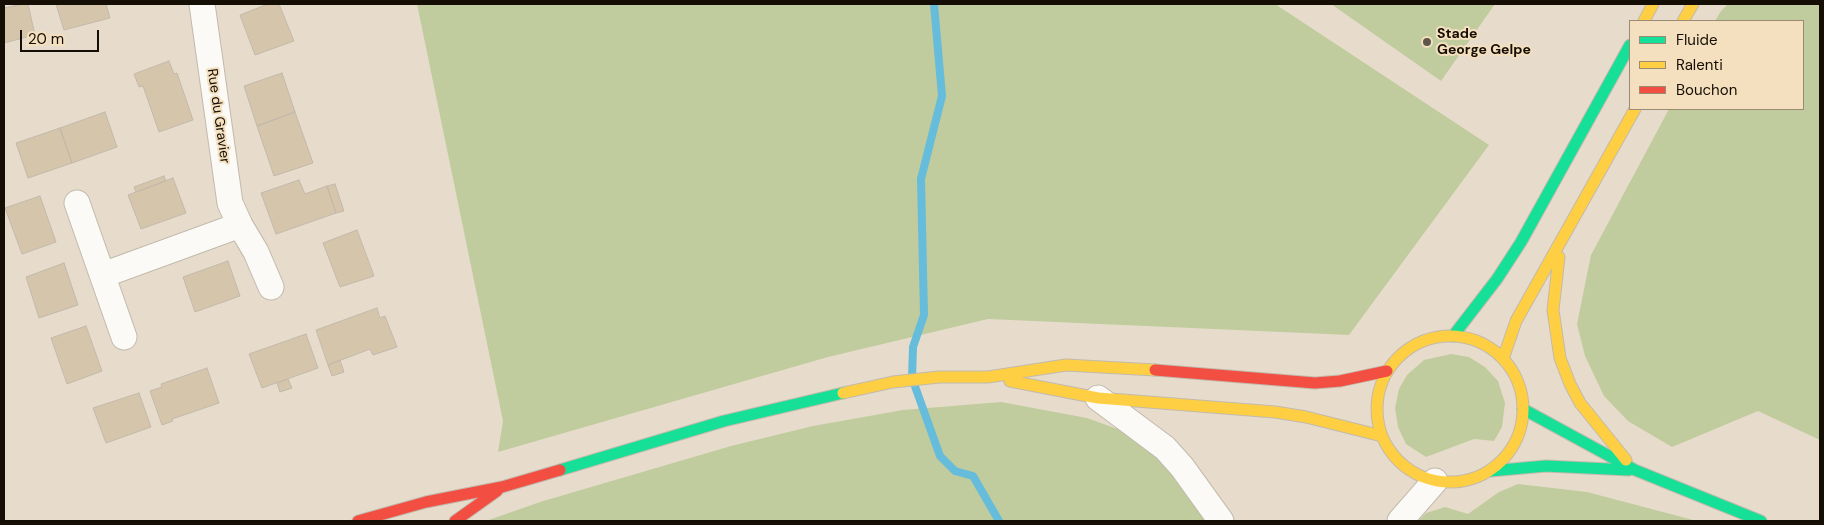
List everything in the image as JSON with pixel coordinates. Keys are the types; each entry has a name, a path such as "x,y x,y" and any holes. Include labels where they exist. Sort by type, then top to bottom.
{"main road":[{"path":"1645,20 1653,4"},
{"path":"1684,20 1693,4"},
{"path":"1453,336 1497,279 1521,242 1629,47"},
{"path":"1503,359 1516,320 1634,110"},
{"path":"1561,242 1554,289 1555,332 1560,358 1580,403 1635,470"},
{"path":"1453,336 1472,339 1489,347 1503,359 1514,373 1521,389 1523,409 1522,426 1515,444 1504,459 1490,471 1472,479 1454,483 1435,481 1418,475 1402,466 1390,452 1382,436 1377,407 1378,392 1387,371 1404,352 1427,339 1453,336"},
{"path":"358,521 426,502 502,487 724,421 808,400 893,382 939,377 988,377 1066,365 1316,383 1340,381 1387,371"},
{"path":"988,377 1098,398 1276,412 1306,417 1382,436"},
{"path":"1523,409 1635,470 1761,521"},
{"path":"1490,471 1546,466 1635,470"},
{"path":"456,521 502,487"}],"street":[{"name":"Rue du Gravier","path":"202,4 230,203 240,226 256,252 271,287"},
{"path":"77,203 124,337"},
{"path":"103,275 240,226"},
{"path":"1098,398 1165,448 1182,467 1221,521"},
{"path":"1400,521 1435,481"}],"green space":[{"path":"417,4 1275,4 1489,145 1349,335 988,319 828,357 498,452 503,421"},
{"name":"Stade George Gelpe","path":"1331,4 1495,4 1441,81"},
{"path":"1728,4 1820,4 1820,440 1758,411 1672,447 1628,421 1604,396 1585,356 1577,324 1591,255 1668,110 1804,110 1804,20 1716,20"},
{"path":"1451,354 1469,357 1485,367 1498,381 1505,403 1502,427 1494,441 1474,439 1426,457 1406,444 1398,427 1395,408 1399,389 1407,375 1424,360"},
{"path":"1001,402 1087,418 1131,434 1163,463 1207,521 486,521 540,502 731,446 813,426 903,410"},
{"path":"1518,484 1587,492 1697,521 1418,521 1426,513 1445,507 1468,514 1499,492"}],"building":[{"path":"28,4 35,35 4,43 4,8"},
{"path":"56,4 106,4 110,18 64,30"},
{"path":"268,4 279,4 294,41 255,55 240,15"},
{"path":"169,61 174,74 177,73 193,120 159,132 143,86 139,87 134,74"},
{"path":"282,73 295,112 257,126 244,86"},
{"path":"105,112 117,147 72,163 60,128"},
{"path":"295,112 313,163 274,176 257,126"},
{"path":"60,128 72,163 28,178 16,143"},
{"path":"164,176 166,181 136,192 134,187"},
{"path":"173,178 186,213 141,229 128,195"},
{"path":"299,180 305,194 327,186 336,213 276,234 261,193"},
{"path":"335,184 344,211 336,213 327,186"},
{"path":"40,196 56,242 22,254 5,208"},
{"path":"357,230 374,276 340,287 323,243"},
{"path":"228,261 240,296 195,312 183,277"},
{"path":"64,263 78,305 39,318 26,277"},
{"path":"377,308 380,318 385,316 397,347 373,355 370,349 328,365 316,330"},
{"path":"86,326 102,371 67,384 51,338"},
{"path":"306,334 318,368 262,388 249,354"},
{"path":"340,360 344,372 332,376 328,365"},
{"path":"207,368 219,403 172,419 173,421 162,425 150,391 162,387 161,384"},
{"path":"288,379 292,388 280,392 277,383"},
{"path":"139,393 151,427 106,443 93,408"}],"waterway":[{"path":"934,4 942,96 921,179 924,315 913,347 912,378 940,456 955,471 973,476 999,521"}],"traffic: fast":[{"path":"1453,336 1497,279 1521,242 1629,47"},
{"path":"560,470 724,421 843,393"},
{"path":"1523,409 1635,470 1761,521"},
{"path":"1490,471 1546,466 1629,470"}],"traffic: slow":[{"path":"1645,20 1653,4"},
{"path":"1684,20 1693,4"},
{"path":"1503,359 1516,321 1634,110"},
{"path":"1559,257 1553,310 1560,358 1580,403 1626,460"},
{"path":"1450,336 1464,337 1478,342 1491,348 1502,357 1511,368 1517,381 1522,395 1523,409 1522,423 1517,437 1511,450 1502,461 1491,470 1478,476 1464,481 1450,482 1436,481 1422,476 1409,470 1398,461 1389,450 1383,437 1378,423 1377,409 1378,395 1383,381 1389,368 1398,357 1409,348 1422,342 1436,337 1450,336"},
{"path":"843,393 893,382 939,377 988,377 1066,365 1155,370"},
{"path":"1010,381 1098,398 1275,412 1306,417 1382,436"}],"traffic: jam":[{"path":"1155,370 1315,383 1340,381 1387,371"},
{"path":"358,521 426,502 502,487 560,470"},
{"path":"455,521 497,491"}],"place":[{"name":"Stade George Gelpe","path":"1427,42"}]}
